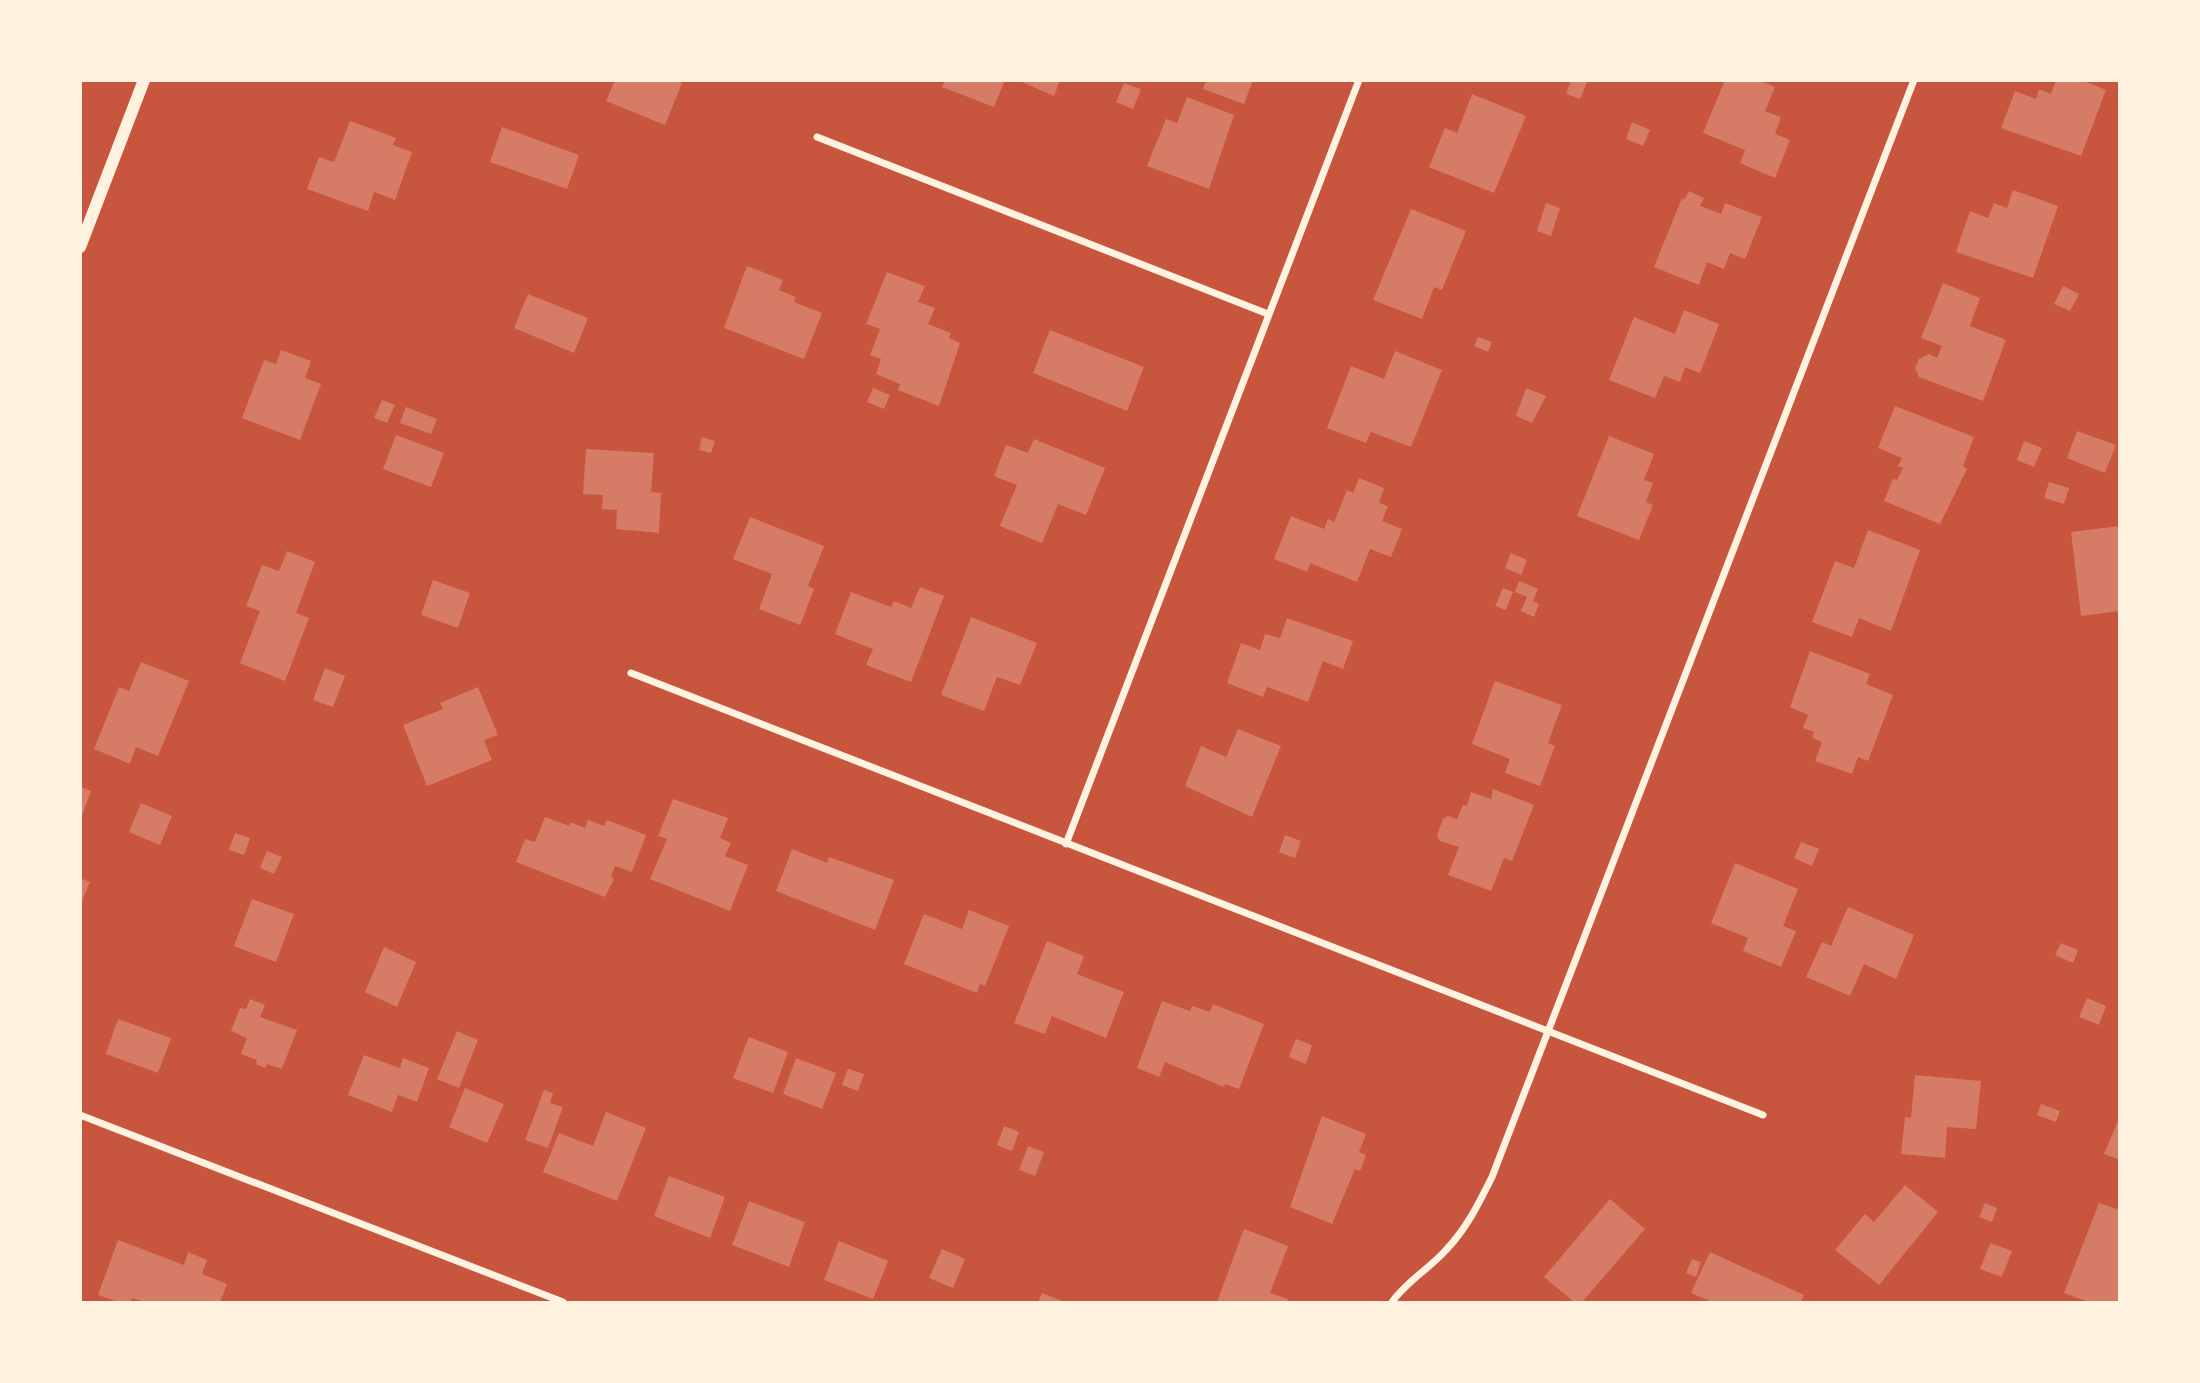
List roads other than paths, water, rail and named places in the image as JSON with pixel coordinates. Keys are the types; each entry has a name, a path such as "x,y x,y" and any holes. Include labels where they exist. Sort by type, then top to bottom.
{"street":[{"path":"80,247 145,80"},
{"path":"1066,844 1359,80"},
{"path":"1392,1303 1413,1277 1445,1251 1471,1219 1492,1177 1914,80"},
{"path":"817,137 1269,314"},
{"path":"631,673 1763,1115"},
{"path":"80,1115 564,1303"}]}
